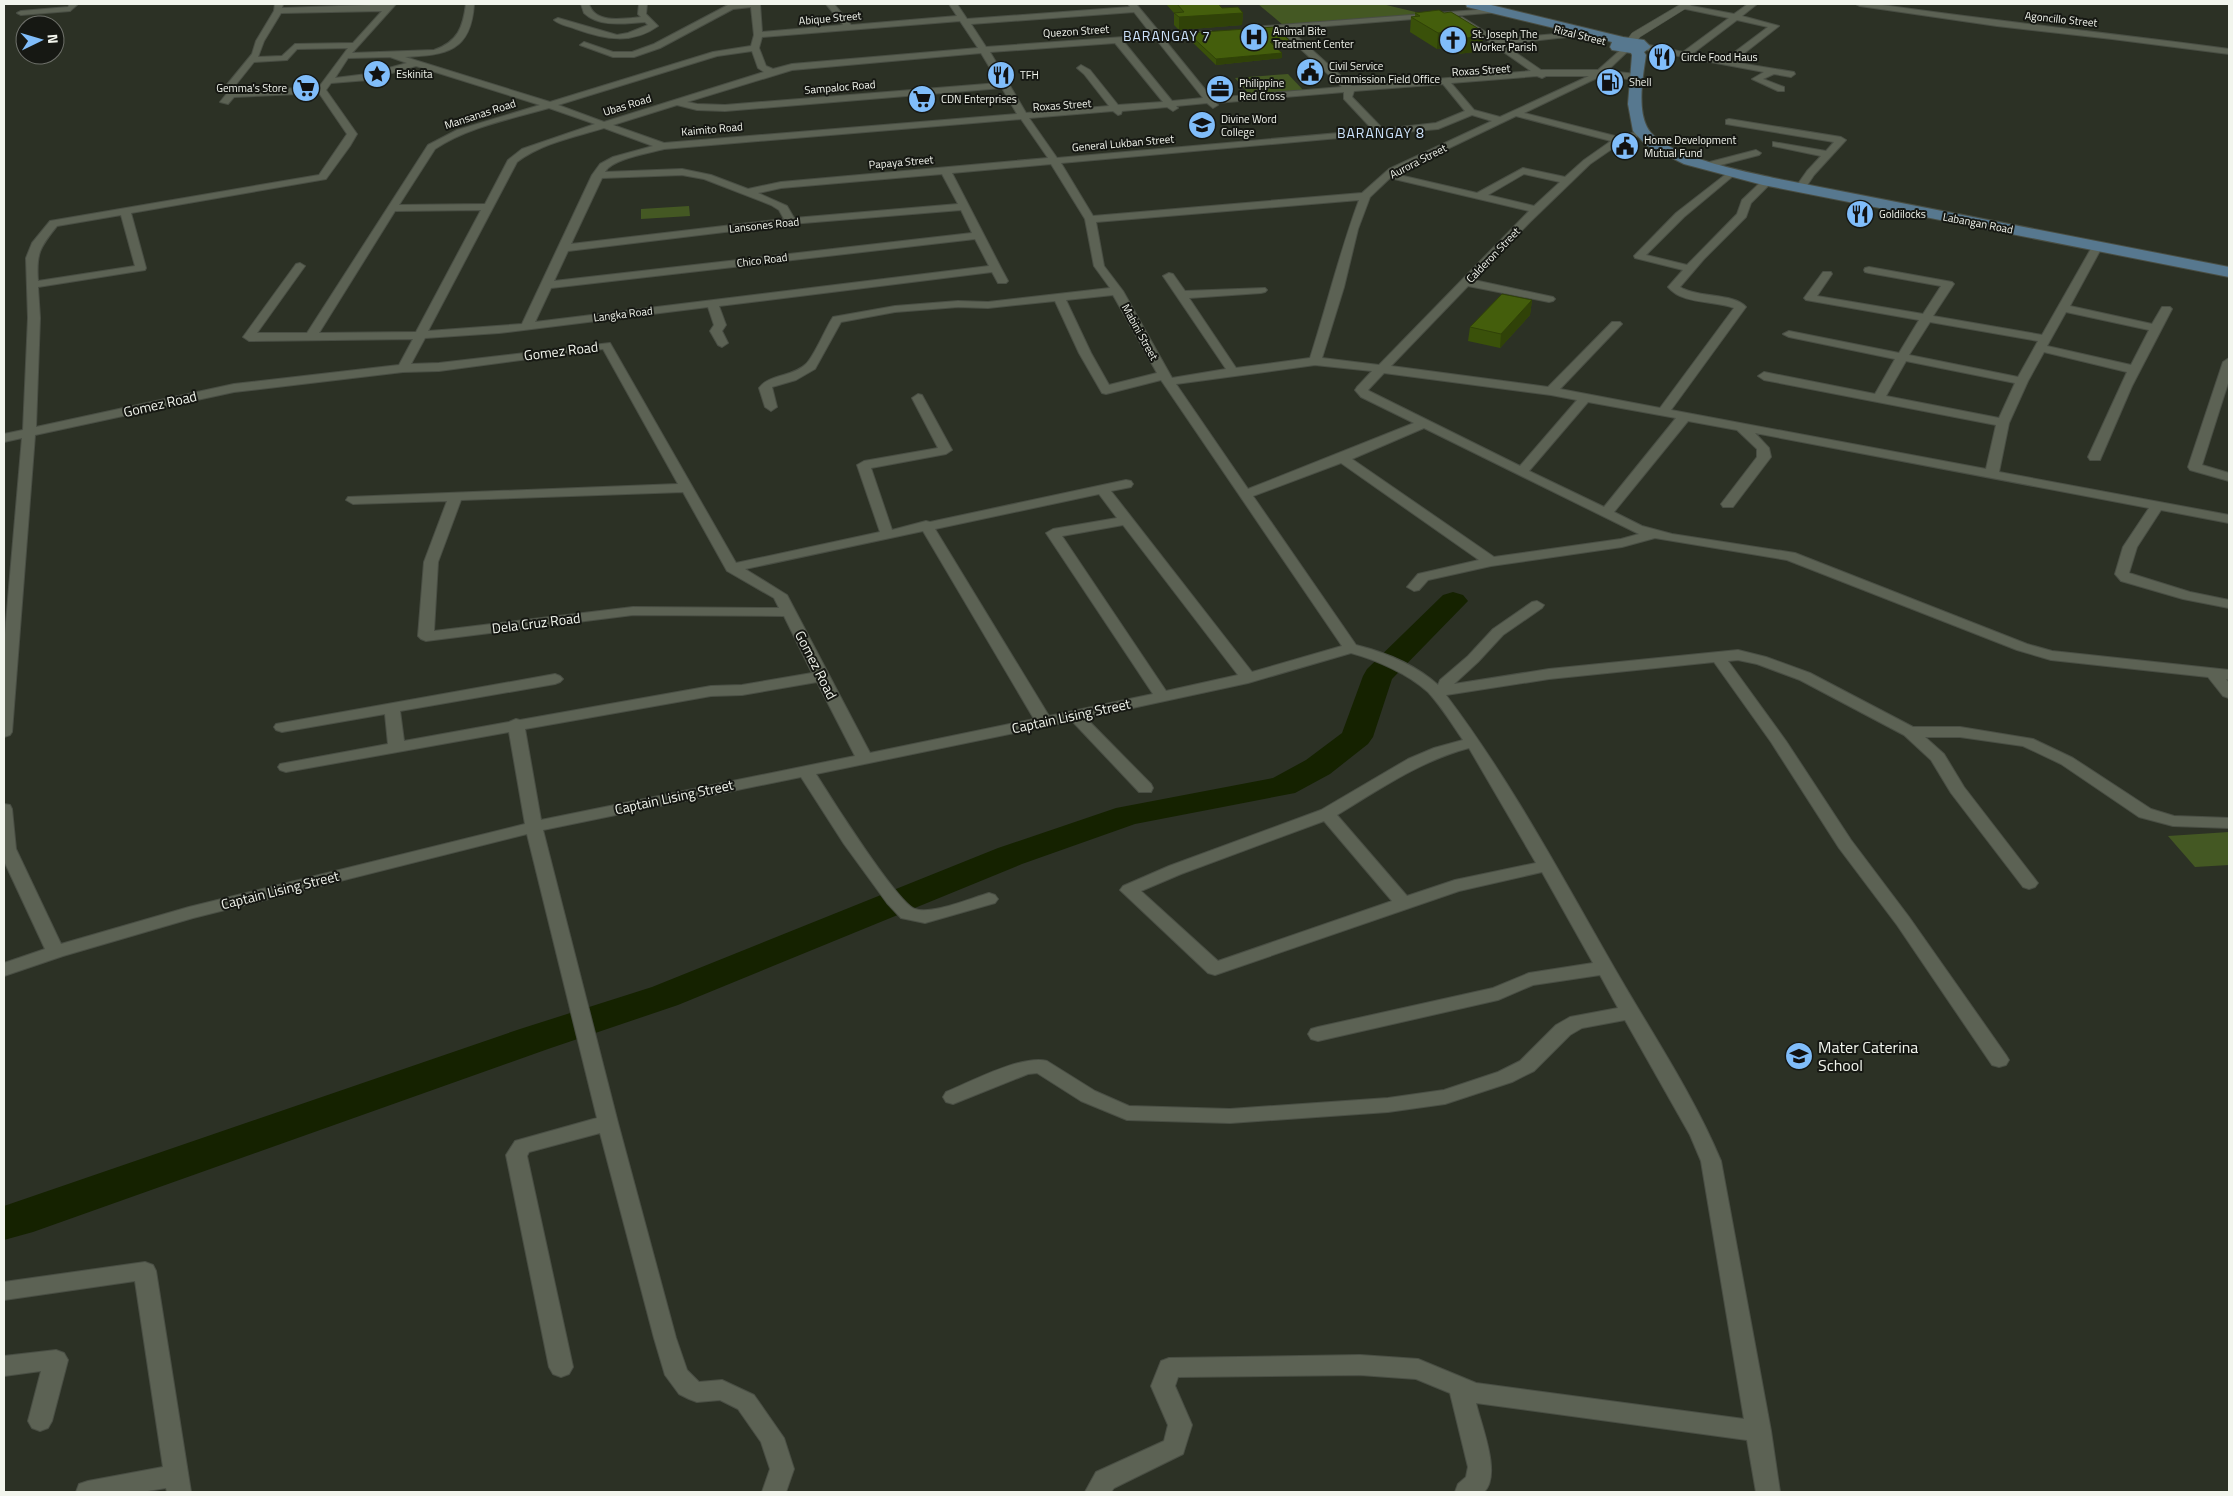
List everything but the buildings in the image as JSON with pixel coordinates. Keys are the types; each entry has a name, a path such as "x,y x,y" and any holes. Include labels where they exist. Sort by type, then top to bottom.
{"main road":[{"name":"Rizal Street","path":"1472,4 1576,34 1629,46"},
{"name":"Rizal Street","path":"1454,9 1493,11 1629,46"},
{"path":"1629,46 1639,55 1635,96 1639,127 1642,133"},
{"name":"Labangan Road","path":"1642,133 1667,150 1730,174 2229,272"}],"street":[{"path":"20,13 70,9 74,4"},
{"path":"345,56 435,53 456,43 462,36 470,4"},
{"path":"585,4 585,8 597,19 619,21 647,19"},
{"path":"643,4 642,14 653,26 673,36"},
{"path":"830,4 849,28"},
{"name":"Mabini Street","path":"953,4 1090,219 1099,266 1117,291 1166,378 1351,648"},
{"path":"1686,54 1752,4"},
{"name":"Agoncillo Street","path":"1860,4 1997,24 2112,36 2229,52"},
{"path":"584,45 620,56 627,56 667,42 673,36 730,5 755,5 758,35 755,48 762,68 772,72"},
{"path":"1726,63 1775,26 1686,5 1636,35 1629,46 1686,54 1726,63 1791,74"},
{"path":"232,94 233,92 229,87 256,54 278,7 390,6"},
{"path":"325,86 345,56 390,6"},
{"path":"1134,6 1211,103"},
{"name":"Abique Street","path":"758,35 1134,6"},
{"path":"1246,30 1454,9 1547,83"},
{"path":"558,20 618,37 628,36 653,26"},
{"path":"1282,27 1350,91 1347,98 1378,132"},
{"name":"Quezon Street","path":"984,50 1218,32"},
{"path":"1495,42 1576,34"},
{"path":"1117,39 1171,106"},
{"path":"250,60 284,58 295,47 355,45"},
{"name":"Aurora Street","path":"1314,361 1338,286 1353,229 1365,196 1388,175 1514,114 1547,83 1600,73 1629,46"},
{"name":"Mansanas Road","path":"312,336 431,147 440,141 460,132 716,54 755,48"},
{"name":"Ubas Road","path":"403,368 513,160 539,145 772,72 810,65 984,50"},
{"path":"389,54 551,104 663,146"},
{"path":"225,102 232,94 325,86 368,77 415,63"},
{"path":"1081,68 1088,72 1117,110"},
{"path":"1773,71 1756,79 1781,88"},
{"name":"Roxas Street","path":"1003,118 1211,103 1525,76 1547,83 1565,72 1637,77"},
{"path":"1446,83 1471,112 1500,120"},
{"name":"Sampaloc Road","path":"678,102 698,108 725,108 1005,85"},
{"path":"4,732 28,434 34,318 31,258 37,243 54,223 322,177 348,144 352,134 325,86"},
{"path":"1432,127 1442,125 1471,112"},
{"path":"1514,114 1619,140"},
{"name":"Kaimito Road","path":"527,326 597,174 602,166 610,161 663,146 1003,118"},
{"path":"1729,122 1841,140 1810,173 1800,188"},
{"path":"1432,127 1464,138"},
{"name":"General Lukban Street","path":"1055,162 1432,127"},
{"path":"1788,132 1776,144 1828,154"},
{"name":"Calderon Street","path":"1425,423 1365,394 1361,390 1537,210 1587,162 1619,140 1642,133"},
{"path":"1705,166 1756,152"},
{"name":"Papaya Street","path":"750,192 781,185 1055,162"},
{"path":"946,171 1002,281"},
{"path":"1479,196 1523,171 1568,181"},
{"path":"597,174 682,172 707,176 750,192 782,208 791,221"},
{"path":"1690,269 1639,256 1680,215 1730,174"},
{"path":"1388,175 1537,210"},
{"path":"1663,412 1740,307 1677,291 1674,287 1700,257 1742,215 1746,202 1768,181"},
{"path":"1090,219 1365,196"},
{"path":"393,208 488,206"},
{"name":"Lansones Road","path":"564,248 791,221 964,207"},
{"path":"32,285 141,268 125,210"},
{"name":"Chico Road","path":"546,285 979,234"},
{"path":"1992,473 2003,423 2022,381 2097,247"},
{"name":"Langka Road","path":"300,266 249,337 420,335 527,326 996,268"},
{"path":"1870,270 1948,284 1878,399"},
{"path":"1827,274 1810,298 1926,318 2043,344 2135,370"},
{"path":"1169,276 1232,370"},
{"path":"1466,282 1549,299"},
{"path":"1181,295 1261,290"},
{"path":"771,407 765,388 768,384 792,377 811,366 837,319 895,309 958,304 988,305 1117,291"},
{"path":"1060,297 1085,353 1106,390 1166,378 1314,361 1551,391 2229,518"},
{"path":"712,303 720,325 716,330 722,343"},
{"path":"2062,308 2155,328"},
{"path":"2095,457 2126,386 2166,309"},
{"path":"1551,391 1616,324"},
{"path":"1789,334 2022,381"},
{"name":"Gomez Road","path":"4,438 226,389 403,368 439,368 606,345 610,349 732,568 780,595 864,758"},
{"path":"2229,362 2195,467 2229,477"},
{"path":"1764,376 2003,423"},
{"path":"887,534 864,465 946,450 918,398"},
{"path":"1522,470 1585,398"},
{"path":"1606,514 1685,416"},
{"path":"1245,495 1342,458 1425,423 1522,470 1606,514 1653,534 1790,556 2022,647 2051,655 2222,675 2229,693"},
{"path":"1728,504 1764,457 1762,448 1740,426"},
{"path":"1342,458 1491,562"},
{"path":"732,568 926,525 1126,484"},
{"path":"354,500 687,488"},
{"path":"1102,488 1248,678"},
{"name":"Dela Cruz Road","path":"455,497 431,562 426,636 634,611 789,612"},
{"path":"2158,505 2130,547 2122,574 2126,578 2188,596 2229,604"},
{"path":"1127,520 1053,533 1162,696"},
{"path":"926,525 1044,722"},
{"path":"1414,587 1423,577 1491,562 1622,543 1653,534"},
{"path":"1441,691 1446,683 1473,659 1498,632 1537,605"},
{"path":"1351,648 1373,654 1441,691 1512,804 1604,968 1632,1012 1700,1135 1711,1161 1768,1492"},
{"name":"Captain Lising Street","path":"4,970 56,952 189,913 534,826 1044,722 1248,678 1351,648"},
{"path":"1441,691 1549,674 1738,655 1757,658 1788,668 1910,732 1938,757 1957,788 2029,883"},
{"path":"1718,657 1778,742 1846,844 1903,921 1999,1060"},
{"path":"286,767 516,724 711,691 742,690 822,676"},
{"path":"282,727 555,679"},
{"path":"392,708 396,746"},
{"path":"1075,715 1145,788"},
{"path":"516,724 534,826 608,1123 665,1338 677,1375 687,1387 697,1392 722,1390 746,1402 772,1438 782,1469 774,1492"},
{"path":"1910,732 1960,732 2027,742 2067,761 2145,813 2173,821 2229,823"},
{"path":"1473,742 1440,751 1414,762 1327,814 1175,870 1129,890 1215,969 1455,886 1546,866"},
{"path":"805,770 850,840 893,899 907,914 925,916 988,899"},
{"path":"4,809 7,849 56,952"},
{"path":"1327,814 1404,903"},
{"path":"1318,1034 1498,993 1529,979 1604,968"},
{"path":"954,1097 1026,1067 1040,1066 1088,1096 1127,1113 1230,1116 1388,1105 1445,1097 1505,1077 1527,1066 1563,1030 1577,1022 1632,1012"},
{"path":"561,1367 516,1155 522,1146 608,1123"},
{"path":"4,1291 145,1271 178,1484 88,1492"},
{"path":"4,1366 56,1360 40,1421"},
{"path":"1097,1492 1105,1480 1175,1447 1180,1425 1163,1386 1169,1368 1370,1365 1418,1369 1474,1393 1759,1431"},
{"path":"1460,1387 1480,1467 1478,1482 1467,1492"}],"green space":[{"path":"1258,4 1382,4 1424,14 1283,25"},
{"path":"1288,74 1304,91 1250,95 1235,78"},
{"path":"689,206 690,216 641,219 641,209"},
{"path":"2229,832 2229,865 2195,867 2168,836"}],"waterway":[{"path":"4,1223 18,1220 534,1039 665,996 1010,856 1128,815 1283,786 1318,767 1357,737 1378,676 1453,601"}],"place":[{"name":"Animal Bite Treatment Center","path":"1254,37"},
{"name":"St. Joseph The Worker Parish","path":"1453,40"},
{"name":"Circle Food Haus","path":"1662,57"},
{"name":"Civil Service Commission Field Office","path":"1310,72"},
{"name":"Eskinita","path":"377,74"},
{"name":"TFH","path":"1001,75"},
{"name":"Shell","path":"1610,82"},
{"name":"Gemma's Store","path":"306,88"},
{"name":"Philippine Red Cross","path":"1220,89"},
{"name":"CDN Enterprises","path":"922,99"},
{"name":"Divine Word College","path":"1202,125"},
{"name":"Home Development Mutual Fund","path":"1625,146"},
{"name":"Goldilocks","path":"1860,214"},
{"name":"Mater Caterina School","path":"1799,1056"}],"district":[{"name":"BARANGAY 7","path":"1167,36"},
{"name":"BARANGAY 8","path":"1381,133"}]}
